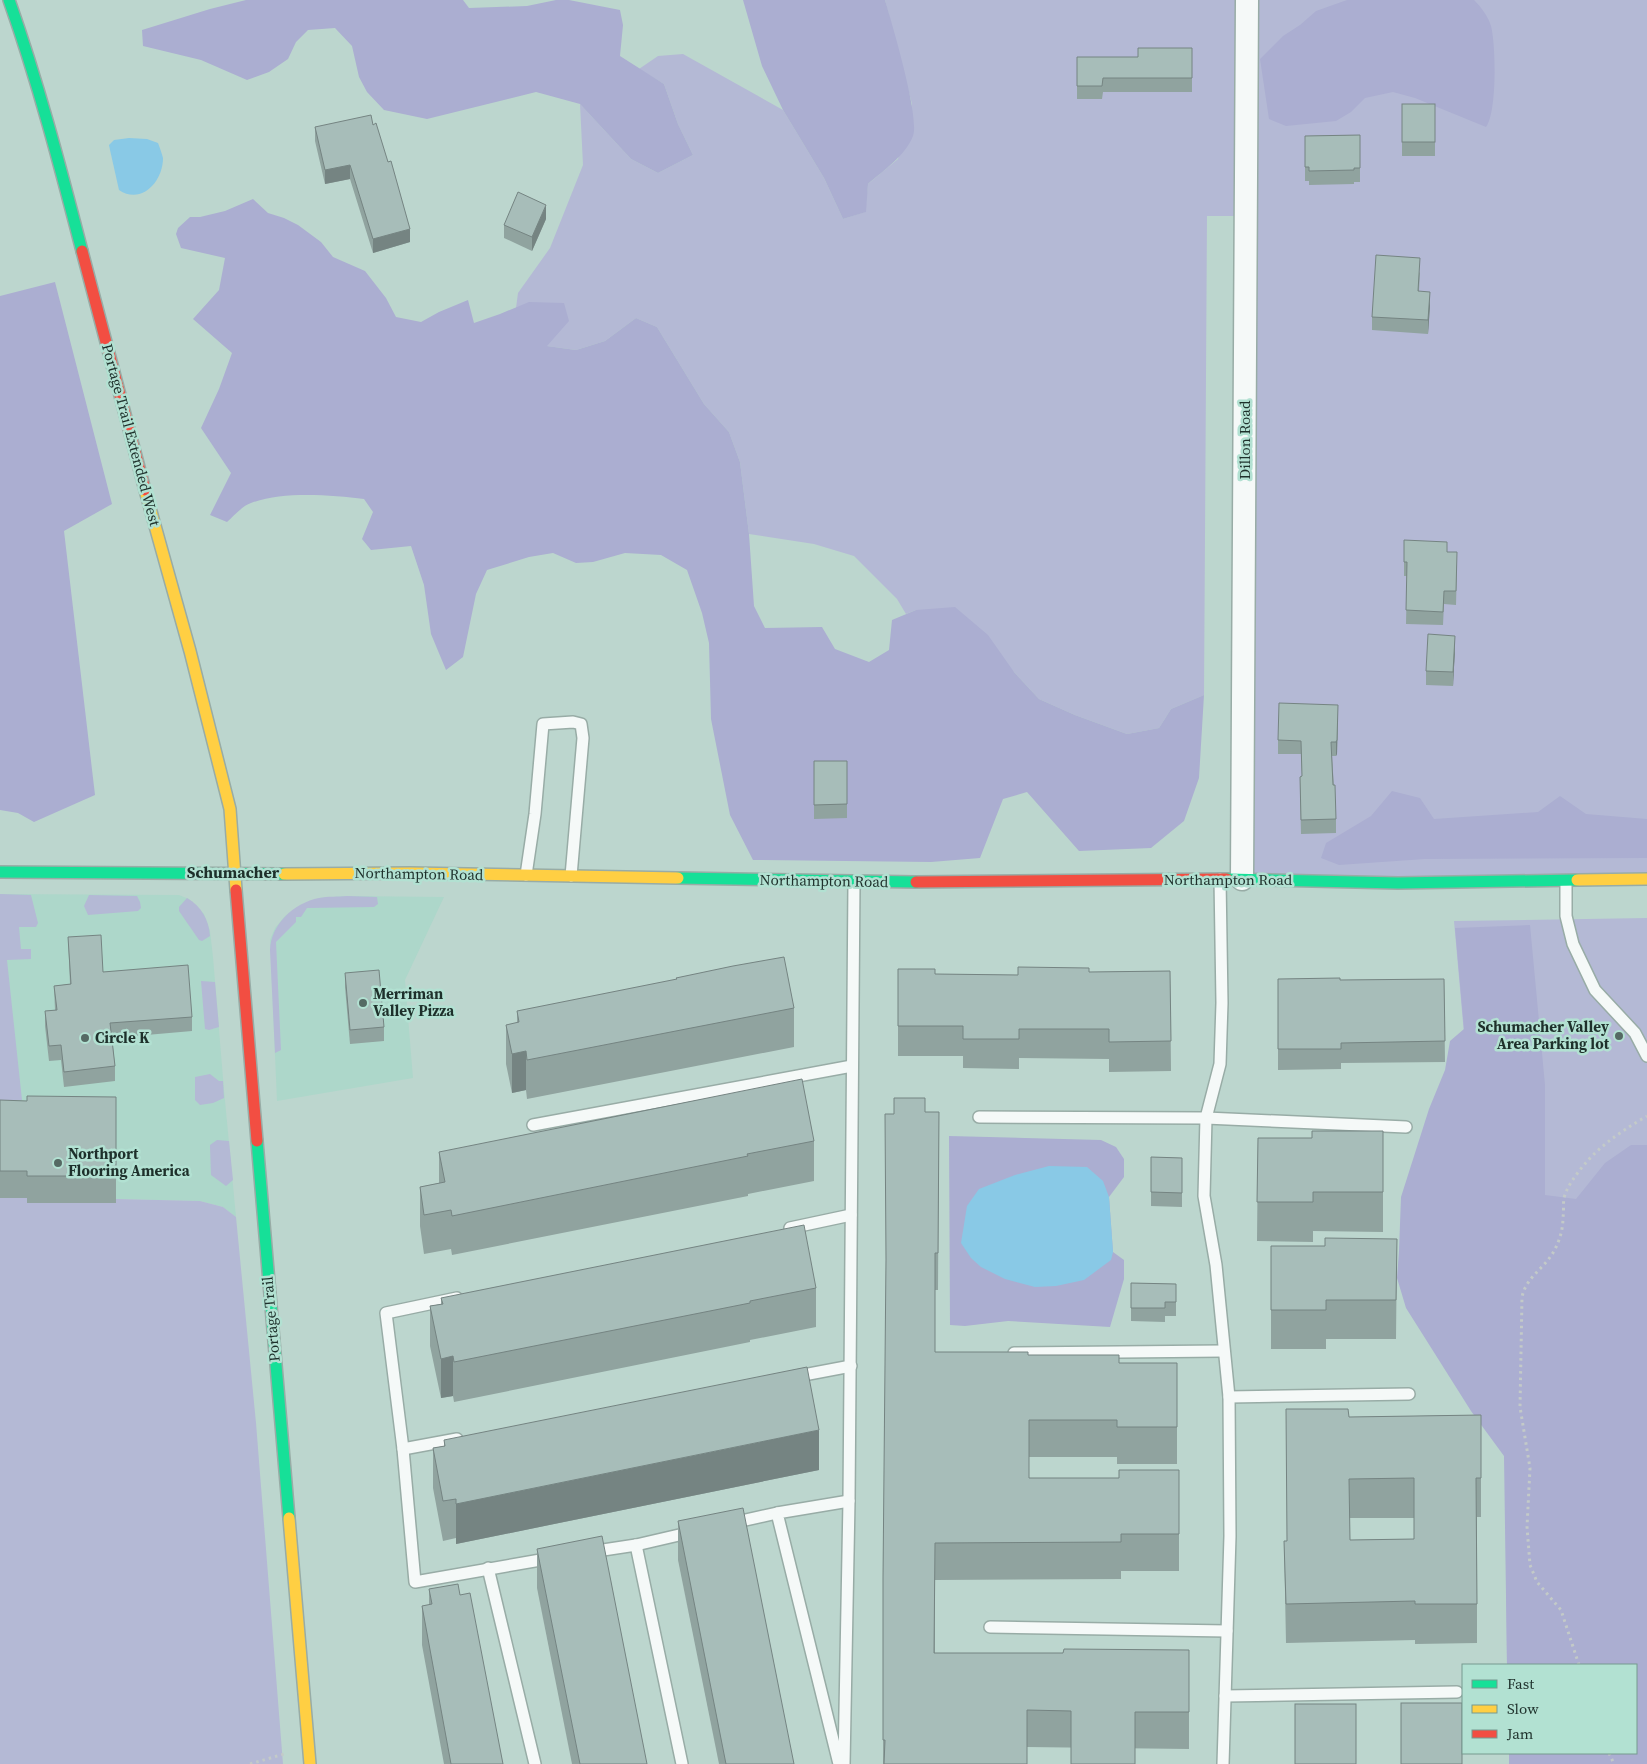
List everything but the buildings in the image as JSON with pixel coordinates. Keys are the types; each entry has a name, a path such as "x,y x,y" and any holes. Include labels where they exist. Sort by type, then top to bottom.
{"main road":[{"name":"Portage Trail Extended West","path":"9,0 28,53 53,140 123,410 190,651 230,809 235,874"},
{"name":"Northampton Road","path":"0,872 410,873 854,882 1231,879 1385,883 1566,882 1647,879"},
{"name":"Portage Trail","path":"235,874 263,1228 310,1764"}],"street":[{"name":"Dillon Road","path":"1231,879 1247,0"}],"lane":[{"path":"526,875 535,814 543,724 573,722 582,724 583,738 571,876"},
{"path":"1223,1764 1230,1536 1229,1397 1216,1265 1204,1196 1206,1118 1220,1064 1222,1003 1231,879"},
{"path":"844,1764 851,1366 854,882"},
{"path":"1566,882 1566,916 1572,944 1595,990 1635,1033 1647,1056"},
{"path":"533,1125 852,1066"},
{"path":"979,1117 1206,1118 1406,1127"},
{"path":"774,1231 852,1215"},
{"path":"464,1297 386,1313 415,1582 488,1568 562,1557"},
{"path":"1004,1353 1223,1351"},
{"path":"782,1379 851,1366"},
{"path":"1229,1397 1409,1394"},
{"path":"402,1450 471,1437"},
{"path":"720,1526 776,1513 849,1500"},
{"path":"776,1513 839,1764"},
{"path":"580,1554 636,1545 702,1530"},
{"path":"636,1545 682,1764"},
{"path":"488,1568 535,1764"},
{"path":"990,1627 1227,1631"},
{"path":"1225,1696 1457,1692"}],"path":[{"path":"1579,1664 1561,1610 1537,1582 1530,1565 1527,1527 1530,1468 1520,1407 1522,1297 1528,1281 1544,1266 1560,1239 1564,1199 1568,1188 1582,1166 1601,1146 1619,1132 1647,1116"},
{"path":"250,1764 287,1753 309,1751"}],"shaded area":[{"path":"246,0 463,0 469,8 527,6 556,0 569,0 620,10 623,25 620,56 664,84 678,124 693,155 658,173 631,159 580,104 536,92 427,119 384,110 367,92 359,77 352,46 335,28 308,30 296,42 288,59 269,72 247,80 201,60 143,46 142,30"},
{"path":"743,0 885,0 909,91 914,126 913,136 905,150 868,184 866,212 843,219 824,178 783,110 762,66"},
{"path":"885,0 1647,0 1647,879 1242,879 1246,216 1207,216 1204,695 1171,709 1159,728 1127,734 1075,715 1039,699 1014,672 916,610 906,614 897,599 854,556 814,544 749,534 740,462 729,432 704,404 657,327 636,318 605,341 576,350 547,346 516,308 518,293 550,248 583,165 580,104 631,159 658,173 693,155 678,124 664,84 639,69 658,56 683,54 783,110 824,178 843,219 865,212 868,184 898,159 912,104"},
{"path":"1347,0 1474,0 1490,22 1493,35 1494,94 1490,119 1486,127 1415,98 1393,92 1365,98 1351,112 1336,121 1286,126 1269,119 1260,59 1283,36 1316,11"},
{"path":"129,138 147,139 158,143 163,158 162,167 155,183 143,193 135,195 119,190 109,145 114,140"},
{"path":"253,199 268,213 298,225 321,242 333,257 365,271 386,298 396,317 421,322 468,300 474,323 529,302 564,303 569,321 547,346 576,350 605,341 636,318 657,327 704,404 729,432 740,462 749,534 754,606 765,628 822,627 835,649 869,662 889,650 892,620 916,610 955,607 988,635 1014,672 1039,699 1075,715 1127,734 1159,728 1171,709 1204,695 1199,778 1184,821 1151,848 1079,851 1027,792 1003,799 980,858 931,862 753,860 730,815 711,719 709,643 702,613 687,570 661,555 625,553 593,562 576,563 553,553 529,557 487,570 476,594 463,657 446,670 431,634 424,585 411,546 371,550 362,539 373,512 364,499 322,495 292,495 263,499 248,504 227,522 210,515 231,473 201,428 219,389 232,353 193,319 219,290 225,258 181,248 176,234 178,228 190,217 200,217 225,211"},
{"path":"55,282 112,504 64,531 95,795 34,822 18,813 0,810 0,296"},
{"path":"1392,791 1420,798 1434,819 1538,812 1560,796 1586,814 1647,819 1647,858 1425,859 1339,865 1321,858 1326,843 1371,816"},
{"path":"0,894 179,895 189,899 204,914 210,931 213,957 236,1217 223,1207 200,1201 116,1199 116,1203 27,1203 27,1198 0,1198"},
{"path":"0,894 31,895 38,923 36,927 19,927 21,949 31,949 31,959 7,960 22,1100 0,1100"},
{"path":"89,895 137,896 141,908 138,911 88,915 84,906"},
{"path":"347,896 444,897 405,980 413,1078 277,1101 270,940 275,928 285,916 297,908 319,898"},
{"path":"326,897 377,897 378,904 374,907 307,908 301,917 296,917 296,922 276,942 281,1050 275,1053 270,950 271,941 279,923 293,910 310,901"},
{"path":"187,898 200,909 208,924 210,936 202,941 199,940 179,911 179,907"},
{"path":"1647,918 1647,1764 1509,1764 1509,1754 1637,1754 1637,1664 1507,1664 1505,1467 1496,1340 1476,1169 1454,921"},
{"path":"1530,925 1545,1085 1545,1195 1576,1199 1605,1163 1631,1145 1647,1145 1647,1764 1509,1764 1509,1754 1637,1754 1637,1664 1507,1664 1504,1456 1471,1411 1406,1308 1397,1278 1401,1197 1429,1109 1445,1070 1450,1041 1464,1029 1455,928"},
{"path":"201,981 215,982 219,1027 209,1030 205,1029"},
{"path":"210,1074 219,1081 223,1081 224,1098 213,1103 200,1105 195,1100 195,1077"},
{"path":"949,1136 1101,1140 1116,1147 1124,1159 1124,1177 1109,1197 1113,1252 1124,1260 1124,1279 1110,1327 1008,1321 965,1326 950,1325"},
{"path":"217,1140 229,1141 233,1180 226,1186 211,1175 210,1145"},
{"path":"1049,1166 1087,1167 1103,1181 1109,1197 1113,1252 1111,1260 1084,1280 1056,1286 1035,1287 1005,1279 981,1267 971,1258 961,1243 967,1206 979,1189 1015,1175"},
{"path":"0,1198 27,1198 27,1203 116,1203 116,1199 200,1201 223,1207 236,1217 256,1423 283,1764 0,1764"}],"traffic: fast":[{"path":"9,0 39,93 82,251"},
{"path":"0,872 284,874"},
{"path":"678,878 916,882"},
{"path":"1227,879 1398,883 1577,880"},
{"path":"257,1141 289,1518"}],"traffic: slow":[{"path":"145,490 190,651 230,809 236,890"},
{"path":"284,874 410,873 678,878"},
{"path":"1577,880 1647,879"},
{"path":"289,1518 310,1764"}],"traffic: jam":[{"path":"82,251 145,490"},
{"path":"916,882 1227,879"},
{"path":"236,890 257,1141"}],"place":[{"name":"Merriman Valley Pizza","path":"363,1003"},
{"name":"Schumacher Valley Area Parking lot","path":"1619,1036"},
{"name":"Circle K","path":"85,1038"},
{"name":"Northport Flooring America","path":"58,1163"}],"district":[{"name":"Schumacher","path":"233,872"}]}
